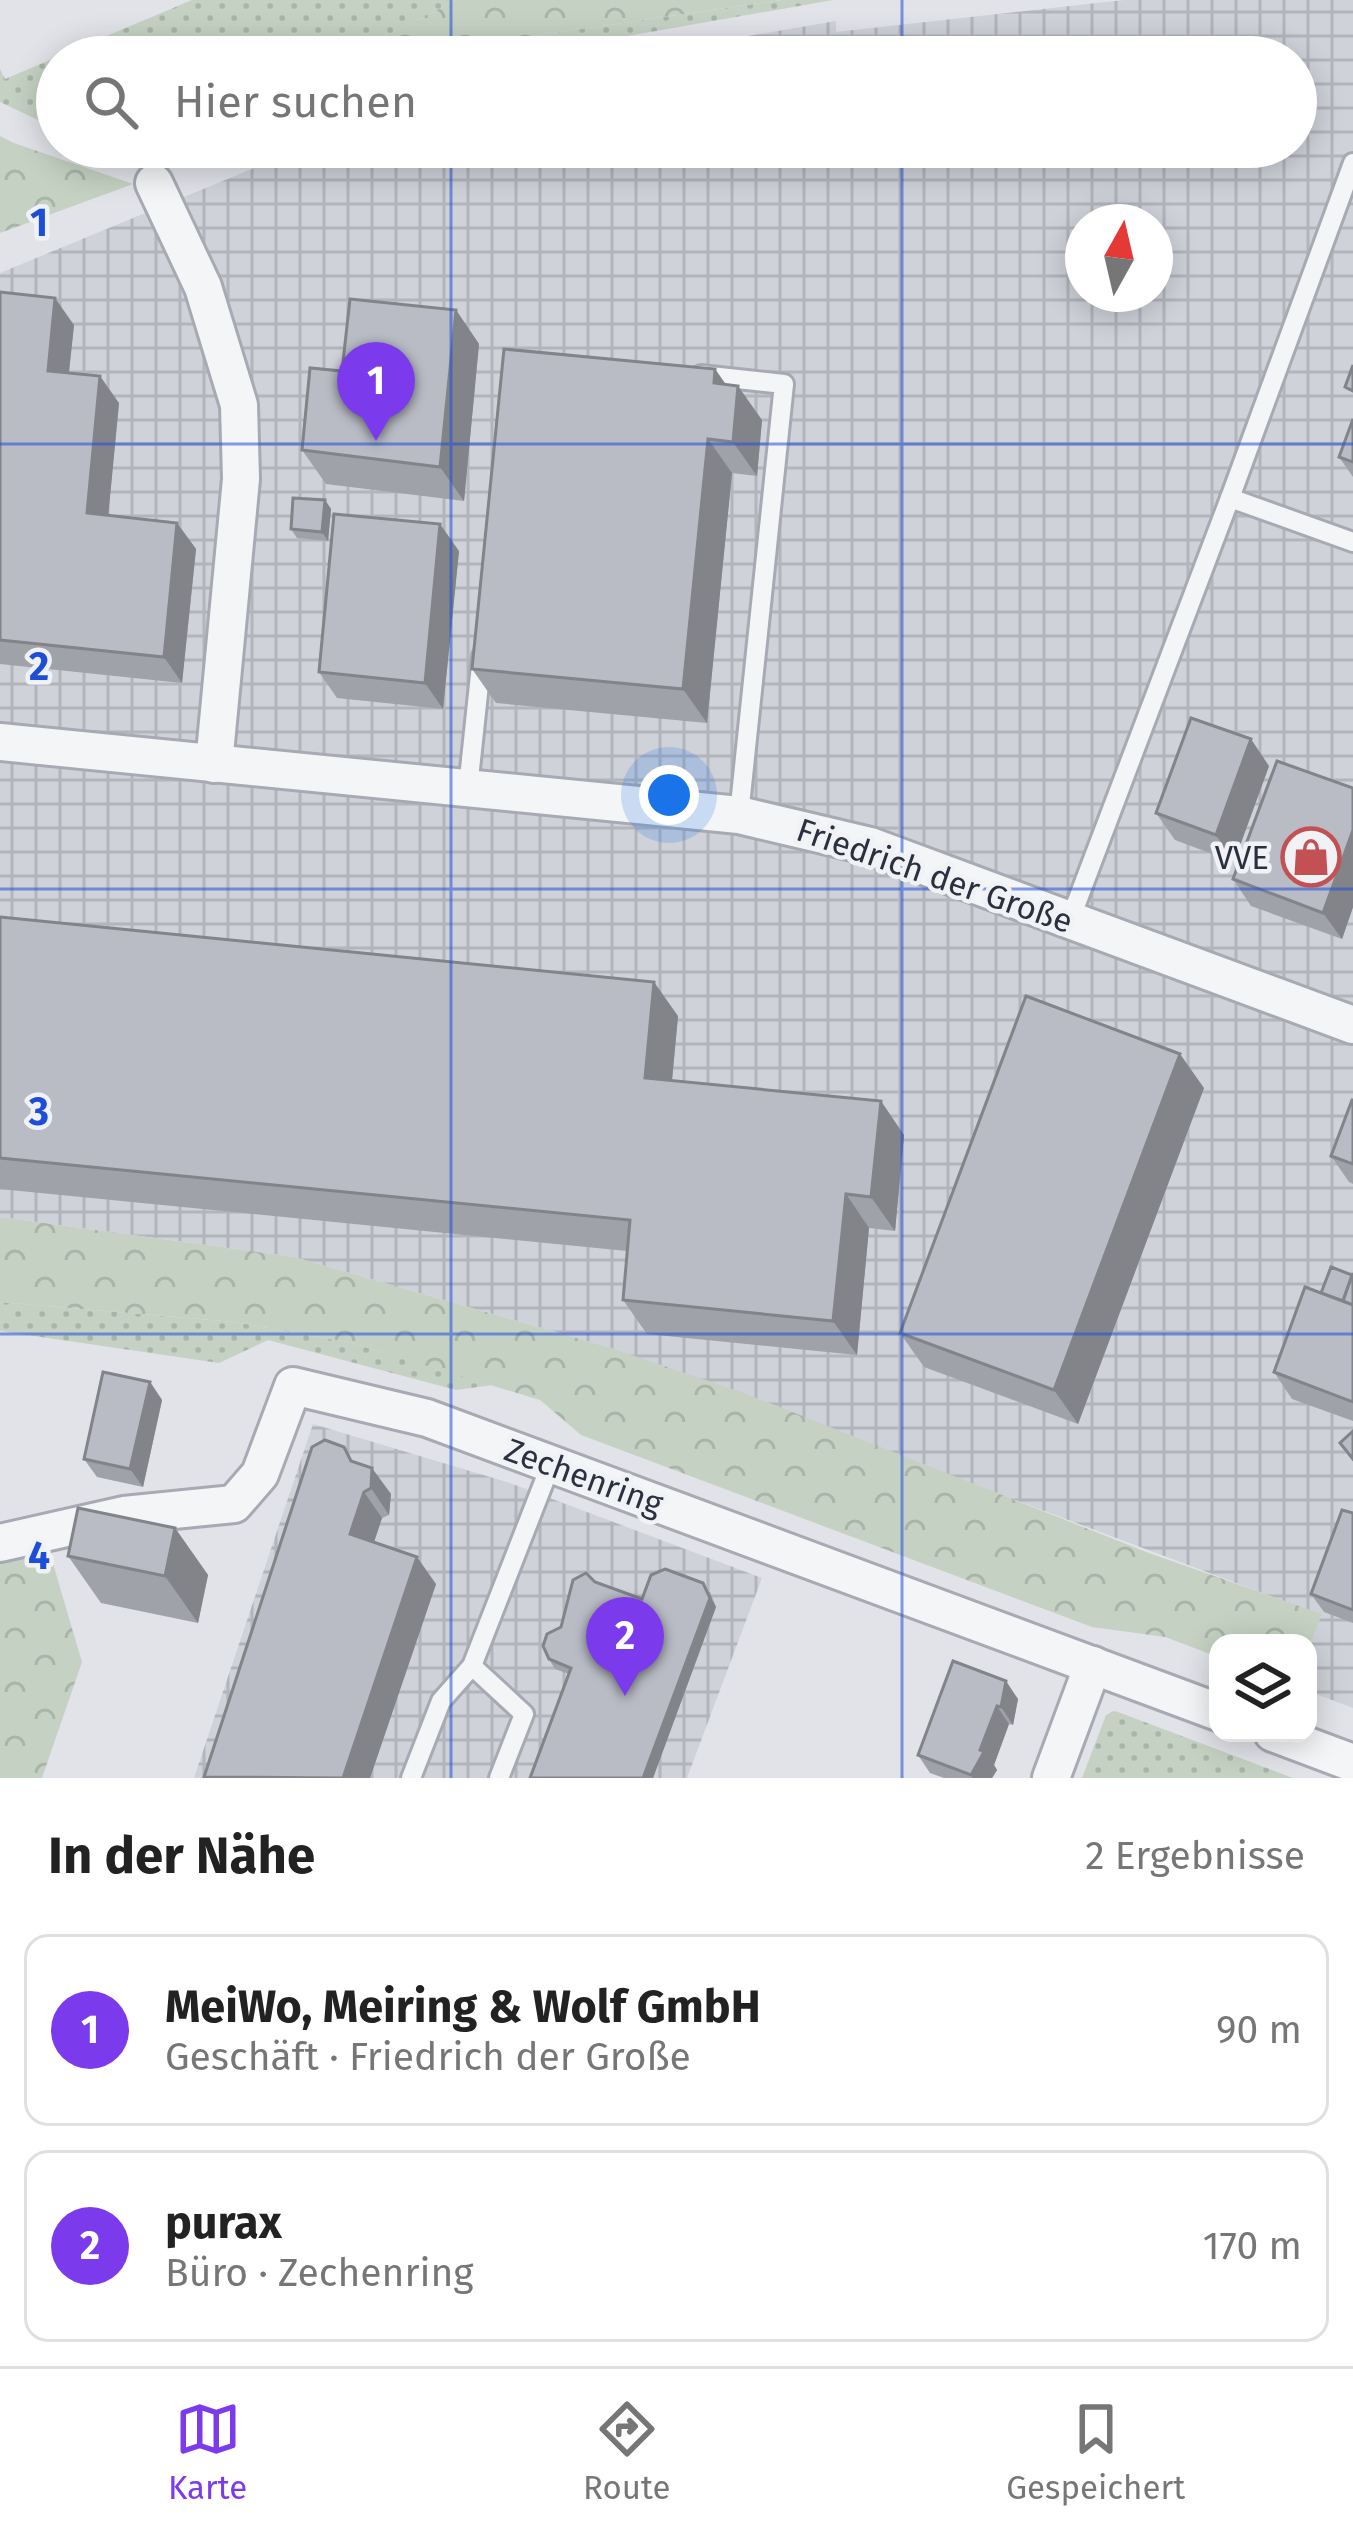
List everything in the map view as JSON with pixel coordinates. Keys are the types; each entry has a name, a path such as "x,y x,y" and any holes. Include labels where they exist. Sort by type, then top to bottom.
{"street":[{"path":"154,183 203,287 239,405 241,478 214,764"},
{"name":"Friedrich der Große","path":"0,742 740,815 870,846 1353,1024"},
{"name":"Zechenring","path":"0,1543 124,1515 234,1504 260,1474 292,1386 427,1418 1209,1709"},
{"path":"1051,1778 1093,1665"},
{"path":"1297,1742 1353,1763"}],"lane":[{"path":"1070,920 1353,163"},
{"path":"672,372 784,384 740,815"},
{"path":"1230,498 1353,542"},
{"path":"468,788 485,629"},
{"path":"411,1778 441,1701 472,1666 551,1465"},
{"path":"472,1666 524,1714 499,1778"}],"shaded area":[{"path":"1124,0 1353,0 1353,1708 1317,1694 1314,1634 1321,1615 608,1347 294,1257 0,1217 0,273 254,168 1317,168 1317,36 748,36 836,21 836,32"},
{"path":"313,1424 510,1483 762,1578 687,1778 194,1778"}],"green space":[{"path":"192,0 457,0 386,36 107,36"},
{"path":"457,0 781,0 533,36 386,36"},
{"path":"781,0 833,0 628,36 533,36"},
{"path":"36,66 36,119 0,102 0,69 5,79"},
{"path":"0,136 36,151 36,168 87,168 133,184 0,233"},
{"path":"0,1217 294,1257 608,1347 744,1393 1149,1553 1322,1614 1314,1634 1209,1634 1209,1654 1165,1637 1092,1627 581,1435 540,1400 352,1343 235,1322 0,1302"},
{"path":"0,1302 235,1322 352,1343 493,1385 456,1390 268,1340 219,1363 0,1331"},
{"path":"49,1550 82,1662 42,1778 0,1778 0,1561"},
{"path":"1114,1711 1293,1778 1082,1778 1106,1715"}],"building":[{"path":"0,292 55,298 48,371 100,376 87,513 177,523 164,657 0,640"},
{"path":"350,299 456,310 440,467 302,450 310,368 342,371"},
{"path":"504,349 715,369 714,383 738,386 733,442 708,439 683,689 472,669"},
{"path":"1353,365 1353,391 1345,387"},
{"path":"1353,419 1353,462 1339,457"},
{"path":"293,498 325,500 322,532 291,529"},
{"path":"334,514 440,524 425,683 319,672"},
{"path":"1191,718 1251,739 1216,835 1156,813"},
{"name":"VVE","path":"1277,761 1353,788 1353,830 1323,913 1233,879"},
{"path":"0,917 654,982 645,1078 881,1101 871,1197 846,1194 833,1321 623,1300 630,1220 0,1158"},
{"path":"1026,996 1180,1054 1054,1390 900,1333"},
{"path":"1353,1100 1353,1164 1331,1156"},
{"path":"1331,1267 1352,1275 1343,1301 1321,1293"},
{"path":"1353,1273 1353,1305 1343,1301"},
{"path":"1305,1287 1353,1305 1353,1402 1274,1372"},
{"path":"103,1372 150,1382 130,1469 84,1459"},
{"path":"1353,1431 1353,1459 1340,1443"},
{"path":"325,1440 344,1447 351,1461 372,1468 371,1488 364,1492 350,1534 417,1557 343,1778 204,1777 312,1447"},
{"path":"78,1508 175,1528 165,1576 68,1556"},
{"path":"1342,1510 1353,1513 1353,1610 1311,1594"},
{"path":"665,1569 703,1583 710,1598 643,1778 530,1778 571,1668 549,1659 543,1646 547,1634 561,1627 573,1580 586,1573 595,1582 642,1599 651,1575"},
{"path":"953,1661 1006,1681 1001,1707 997,1706 980,1750 984,1752 971,1775 918,1755"}],"place":[{"name":"MeiWo, Meiring & Wolf GmbH","path":"376,441"},
{"name":"VVE","path":"1311,857"},
{"name":"purax","path":"625,1696"}]}
